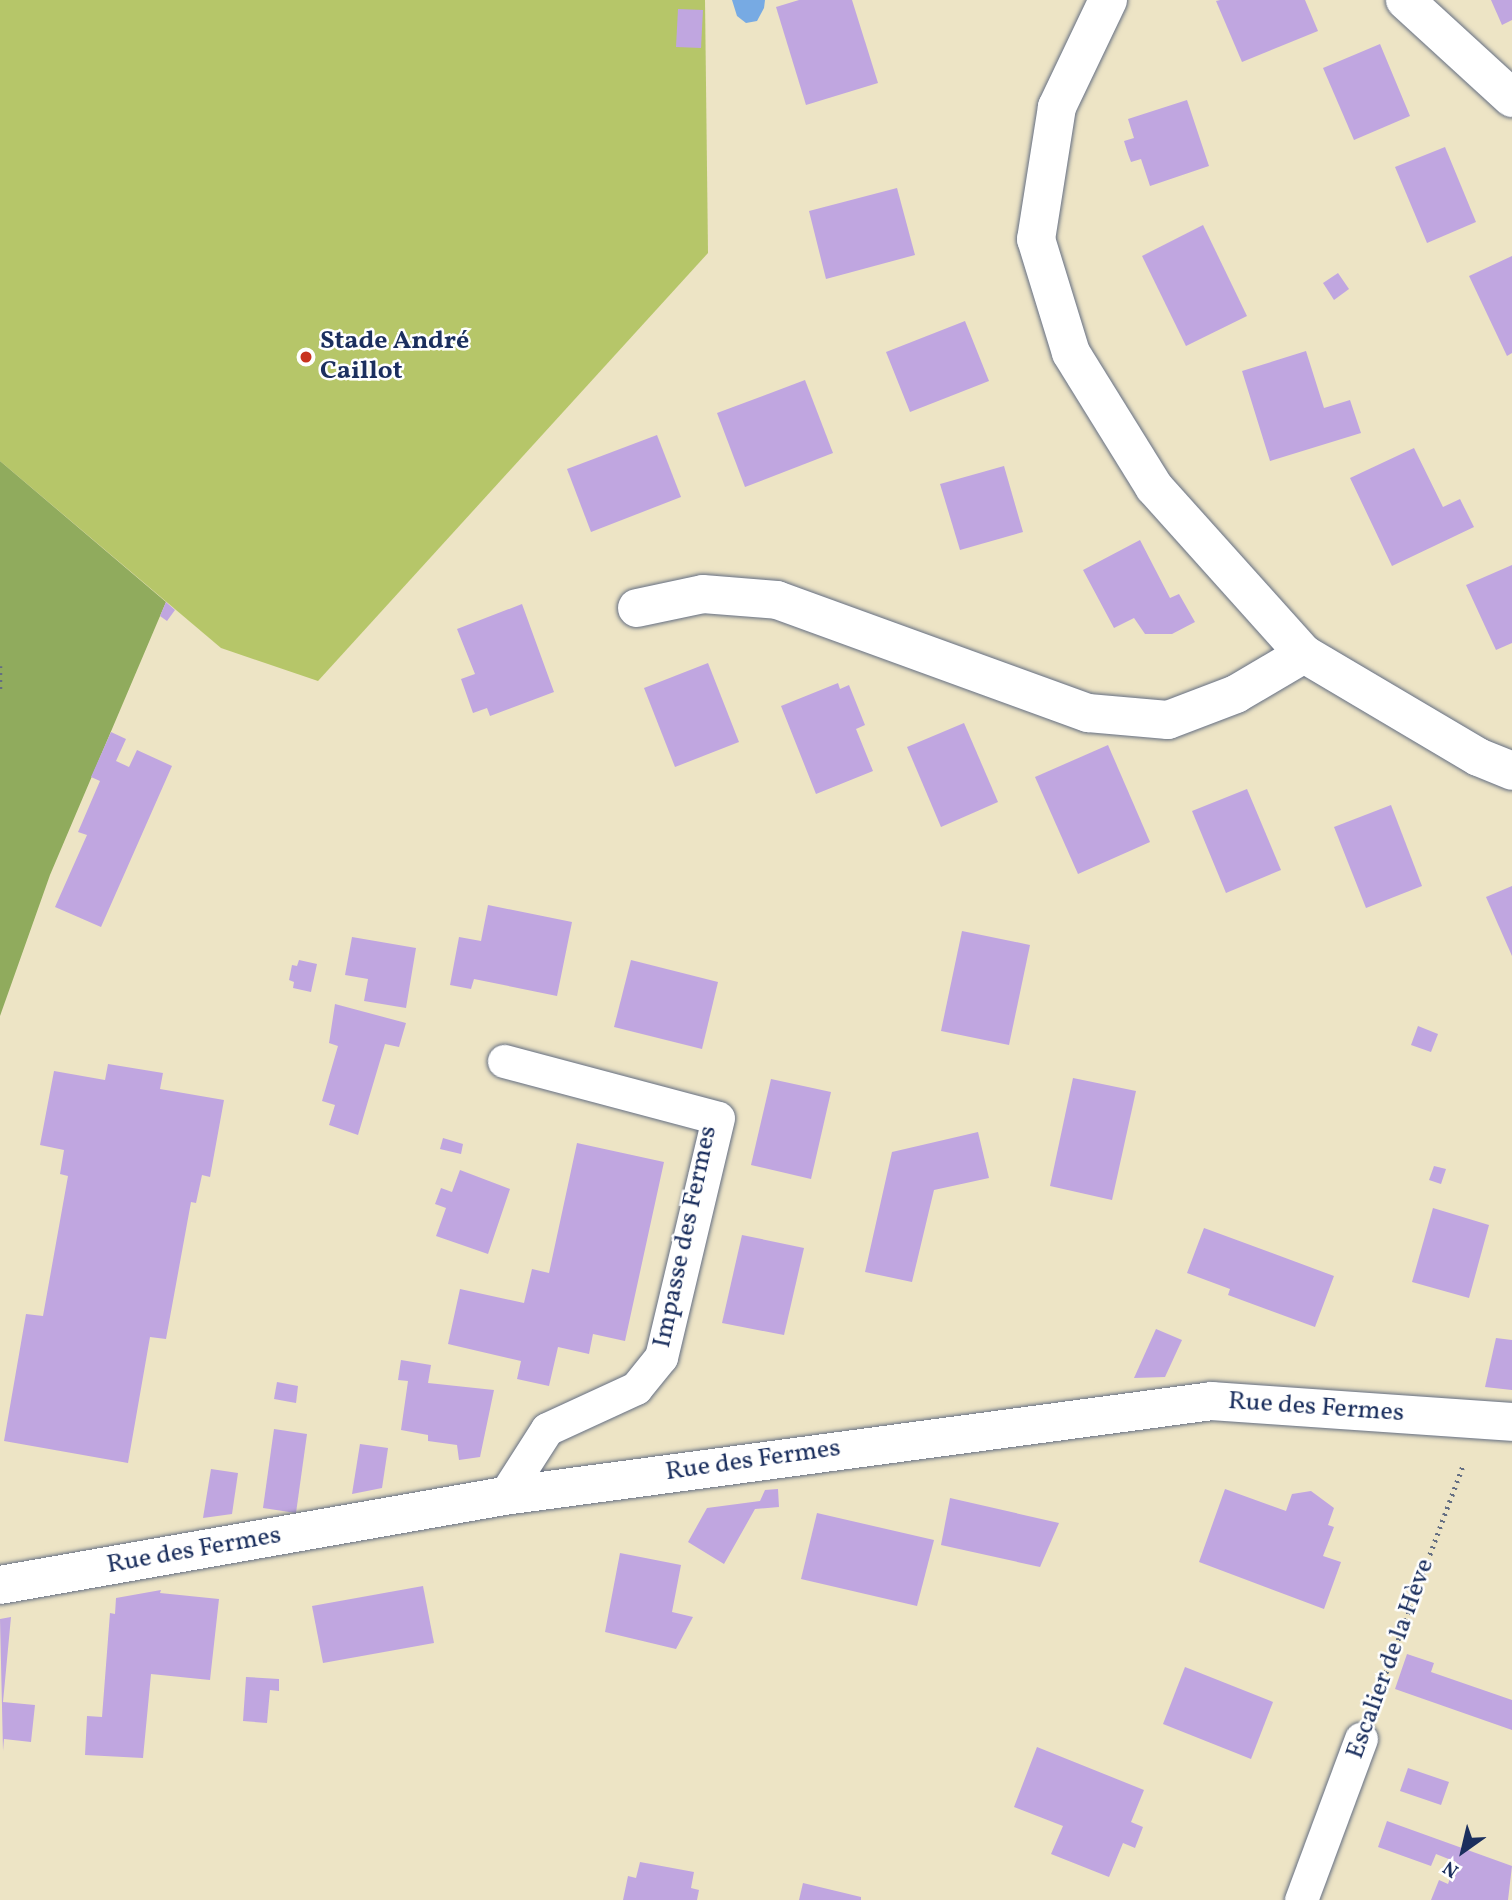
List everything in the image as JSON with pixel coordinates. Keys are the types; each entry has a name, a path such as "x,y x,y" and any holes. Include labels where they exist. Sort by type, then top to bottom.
{"street":[{"path":"1108,0 1057,107 1036,239 1071,353 1154,487 1304,654 1478,757 1512,771"},
{"path":"1405,0 1512,98"},
{"path":"637,608 703,594 777,600 1088,713 1168,720 1237,694 1304,654"},
{"name":"Rue des Fermes","path":"0,1585 505,1496 1212,1401 1496,1420"}],"lane":[{"name":"Impasse des Fermes","path":"504,1061 718,1118 661,1357 636,1388 547,1429 505,1496"},
{"name":"Escalier de la Hève","path":"1301,1900 1361,1740"}],"path":[{"path":"0,666 0,691"},
{"name":"Escalier de la Hève","path":"1361,1740 1496,1420"}],"green space":[{"name":"Stade André Caillot","path":"0,0 705,0 708,253 318,681 221,648 0,461"},
{"path":"0,461 166,602 50,875 0,1016"}],"water":[{"path":"732,0 765,0 757,21 746,23 737,16"}],"building":[{"path":"799,0 852,0 878,83 806,105 776,7"},
{"path":"1305,0 1318,31 1242,62 1216,1"},
{"path":"1491,0 1512,0 1512,20 1502,25"},
{"path":"678,9 703,10 701,48 676,47"},
{"path":"1380,44 1410,116 1354,140 1323,68"},
{"path":"1187,100 1209,166 1150,186 1141,159 1131,162 1128,154 1124,141 1134,138 1128,119"},
{"path":"1445,147 1476,222 1427,243 1395,167"},
{"path":"897,188 915,255 826,279 809,211"},
{"path":"1203,225 1247,316 1186,346 1142,256"},
{"path":"1512,256 1512,353 1507,356 1469,276"},
{"path":"1338,273 1349,289 1334,300 1323,283"},
{"path":"965,321 989,381 910,412 886,352"},
{"path":"1306,351 1324,408 1350,400 1361,433 1270,461 1242,371"},
{"path":"805,380 833,453 745,487 717,413"},
{"path":"657,435 681,497 591,532 567,469"},
{"path":"1414,448 1443,507 1460,499 1474,527 1392,566 1350,478"},
{"path":"1004,466 1023,532 960,550 940,484"},
{"path":"1140,540 1170,598 1179,594 1195,622 1172,634 1145,634 1134,618 1114,628 1083,570"},
{"path":"1512,565 1512,643 1496,650 1466,585"},
{"path":"166,602 175,610 167,621 160,616"},
{"path":"522,604 554,692 490,716 487,708 473,713 461,679 475,674 457,629"},
{"path":"708,663 739,742 675,767 644,688"},
{"path":"838,683 840,689 849,685 865,725 856,729 873,771 816,794 781,706"},
{"path":"964,723 998,802 941,827 907,747"},
{"path":"111,732 126,739 116,761 129,767 137,750 172,766 101,927 55,907 87,835 78,832 100,781 91,777"},
{"path":"1108,745 1150,842 1078,874 1035,777"},
{"path":"1247,789 1281,870 1226,893 1192,811"},
{"path":"1391,805 1422,886 1366,908 1334,827"},
{"path":"1512,886 1512,956 1486,897"},
{"path":"488,905 572,922 557,996 474,979 471,989 450,985 459,937 481,941"},
{"path":"962,931 1030,945 1009,1045 941,1031"},
{"path":"352,937 416,948 406,1008 364,1001 368,979 345,975"},
{"path":"299,960 317,964 311,992 293,988 294,982 289,980 292,965 297,966"},
{"path":"631,960 718,982 702,1049 614,1027"},
{"path":"335,1004 406,1023 399,1047 385,1044 358,1135 329,1125 335,1105 322,1101 338,1046 329,1043"},
{"path":"1418,1026 1438,1034 1431,1052 1411,1045"},
{"path":"108,1064 163,1073 160,1089 224,1100 210,1177 202,1175 196,1203 191,1202 166,1339 150,1337 128,1463 4,1441 26,1314 43,1316 68,1176 60,1174 64,1150 40,1145 54,1071 105,1080"},
{"path":"1073,1078 1136,1091 1112,1200 1050,1186"},
{"path":"771,1079 831,1092 811,1179 751,1165"},
{"path":"978,1132 989,1178 934,1190 912,1282 865,1272 892,1152"},
{"path":"443,1138 463,1144 461,1154 440,1149"},
{"path":"577,1143 664,1162 625,1341 593,1334 589,1354 558,1347 549,1386 517,1379 521,1361 448,1344 460,1289 524,1303 532,1269 549,1273"},
{"path":"1434,1166 1446,1169 1441,1184 1429,1180"},
{"path":"460,1170 510,1189 488,1254 436,1236 446,1208 435,1204 441,1188 452,1192"},
{"path":"1433,1208 1489,1225 1469,1298 1412,1282"},
{"path":"1204,1228 1334,1276 1315,1327 1228,1295 1230,1289 1187,1273"},
{"path":"742,1235 804,1248 784,1335 722,1323"},
{"path":"1156,1329 1182,1340 1165,1377 1134,1378"},
{"path":"1496,1338 1512,1340 1512,1390 1485,1387"},
{"path":"401,1360 431,1365 428,1383 494,1390 480,1457 459,1460 457,1445 428,1441 428,1435 401,1430 408,1381 398,1380"},
{"path":"277,1382 298,1386 296,1403 274,1399"},
{"path":"274,1429 307,1434 296,1513 263,1508"},
{"path":"360,1444 388,1448 382,1488 352,1494"},
{"path":"211,1469 238,1473 232,1514 203,1518"},
{"path":"778,1489 779,1507 755,1509 724,1564 688,1542 707,1508 760,1501 765,1490"},
{"path":"1225,1489 1286,1511 1292,1494 1311,1491 1334,1508 1328,1525 1334,1527 1323,1556 1341,1562 1324,1609 1199,1562"},
{"path":"950,1498 1059,1523 1040,1567 941,1545"},
{"path":"817,1513 934,1540 917,1606 801,1579"},
{"path":"620,1553 681,1565 672,1612 693,1617 676,1649 605,1632"},
{"path":"423,1586 434,1643 323,1663 312,1606"},
{"path":"161,1590 160,1593 219,1599 210,1680 151,1674 143,1758 85,1755 87,1716 102,1717 110,1613 115,1614 116,1598"},
{"path":"11,1617 3,1702 35,1705 31,1742 4,1739 3,1751 0,1619"},
{"path":"1407,1654 1434,1663 1431,1672 1512,1700 1512,1730 1395,1689"},
{"path":"1185,1667 1273,1702 1251,1759 1163,1724"},
{"path":"246,1677 279,1679 279,1691 270,1690 267,1723 243,1721"},
{"path":"1037,1747 1144,1790 1131,1822 1143,1827 1135,1848 1123,1843 1109,1877 1051,1854 1063,1826 1014,1807"},
{"path":"1408,1768 1449,1782 1441,1805 1400,1791"},
{"path":"1387,1821 1512,1866 1508,1900 1431,1900 1439,1880 1448,1884 1456,1862 1436,1854 1431,1866 1378,1847"},
{"path":"640,1862 694,1872 691,1888 699,1890 697,1900 623,1900 628,1876 636,1878"},
{"path":"803,1883 861,1897 861,1900 799,1900"}],"place":[{"name":"Stade André Caillot","path":"306,357"}]}
